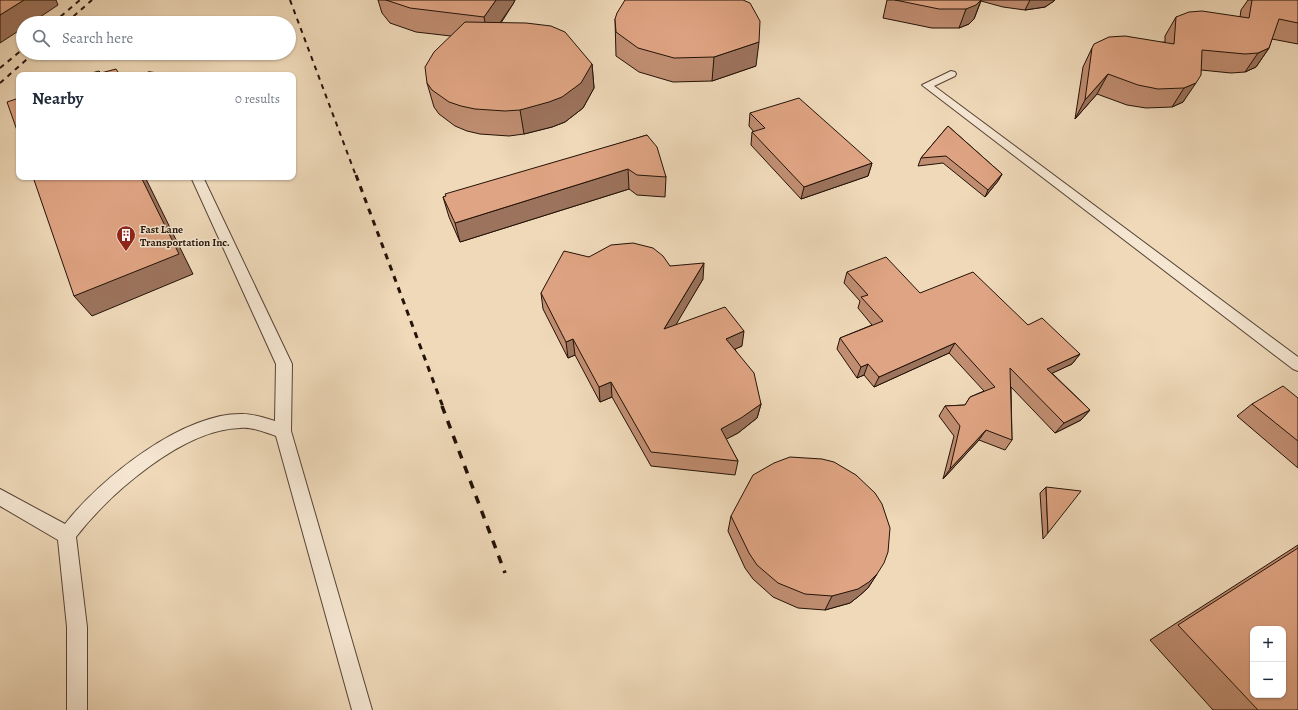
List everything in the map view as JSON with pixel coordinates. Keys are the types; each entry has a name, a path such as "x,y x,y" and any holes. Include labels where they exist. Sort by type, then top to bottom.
{"lane":[{"path":"951,74 927,85 1298,365"},
{"path":"198,180 284,364 283,431 362,710"},
{"path":"77,710 77,627 67,535 91,506 119,481 183,439 212,425 235,420 251,421 283,431"},
{"path":"0,497 67,535"}],"building":[{"path":"0,0 24,0 0,15"},
{"path":"386,0 496,0 484,17 410,8"},
{"path":"625,0 743,0 750,3 760,21 759,42 714,57 674,58 638,48 616,32 615,19"},
{"path":"895,0 981,0 976,5 966,9 939,9"},
{"path":"1252,0 1298,0 1298,23 1279,19 1269,48 1258,53 1245,54 1202,50 1201,75 1196,83 1184,88 1158,89 1138,85 1108,74 1085,100 1092,48 1094,44 1109,37 1125,36 1174,44 1176,17 1189,12 1202,11 1249,18"},
{"path":"465,22 526,23 551,26 565,32 592,64 581,83 562,97 549,102 520,110 505,111 475,109 461,106 449,102 432,90 427,83 425,67 434,52"},
{"path":"116,69 118,72 105,72"},
{"path":"799,98 872,163 804,187 752,132 765,128 750,113"},
{"path":"16,99 16,128 7,102"},
{"path":"948,126 1002,174 988,190 946,156 921,158"},
{"path":"647,135 657,147 666,177 637,175 628,169 455,223 443,197 446,196 445,194"},
{"name":"Fast Lane Transportation Inc.","path":"34,180 142,180 179,254 74,296"},
{"path":"633,243 653,248 663,256 670,266 704,263 664,329 725,307 744,331 726,339 754,373 761,404 741,418 721,429 738,461 651,452 611,382 599,387 573,339 566,342 541,293 564,251 589,257 611,245"},
{"path":"886,257 920,293 973,272 1028,325 1042,318 1080,354 1047,369 1090,410 1064,423 1010,368 1012,440 986,430 950,469 960,426 945,406 965,405 970,397 995,387 955,343 879,377 868,364 861,367 840,338 883,321 861,297 868,295 847,272"},
{"path":"1283,386 1298,398 1298,441 1252,404"},
{"path":"790,457 822,459 834,462 856,475 875,493 882,504 890,528 888,552 884,563 877,574 869,582 858,589 832,596 805,594 778,583 757,565 749,553 731,516 753,475 774,463"},
{"path":"1046,487 1081,491 1048,533"},
{"path":"1298,548 1298,710 1258,710 1178,625"}],"railway":[{"path":"61,16 80,0"},
{"path":"74,16 92,0"},
{"path":"290,0 356,176"},
{"path":"0,68 16,55"},
{"path":"0,83 26,60"},
{"path":"356,175 443,407"},
{"path":"442,406 505,573"}],"place":[{"name":"Fast Lane Transportation Inc.","path":"126,252"}]}
